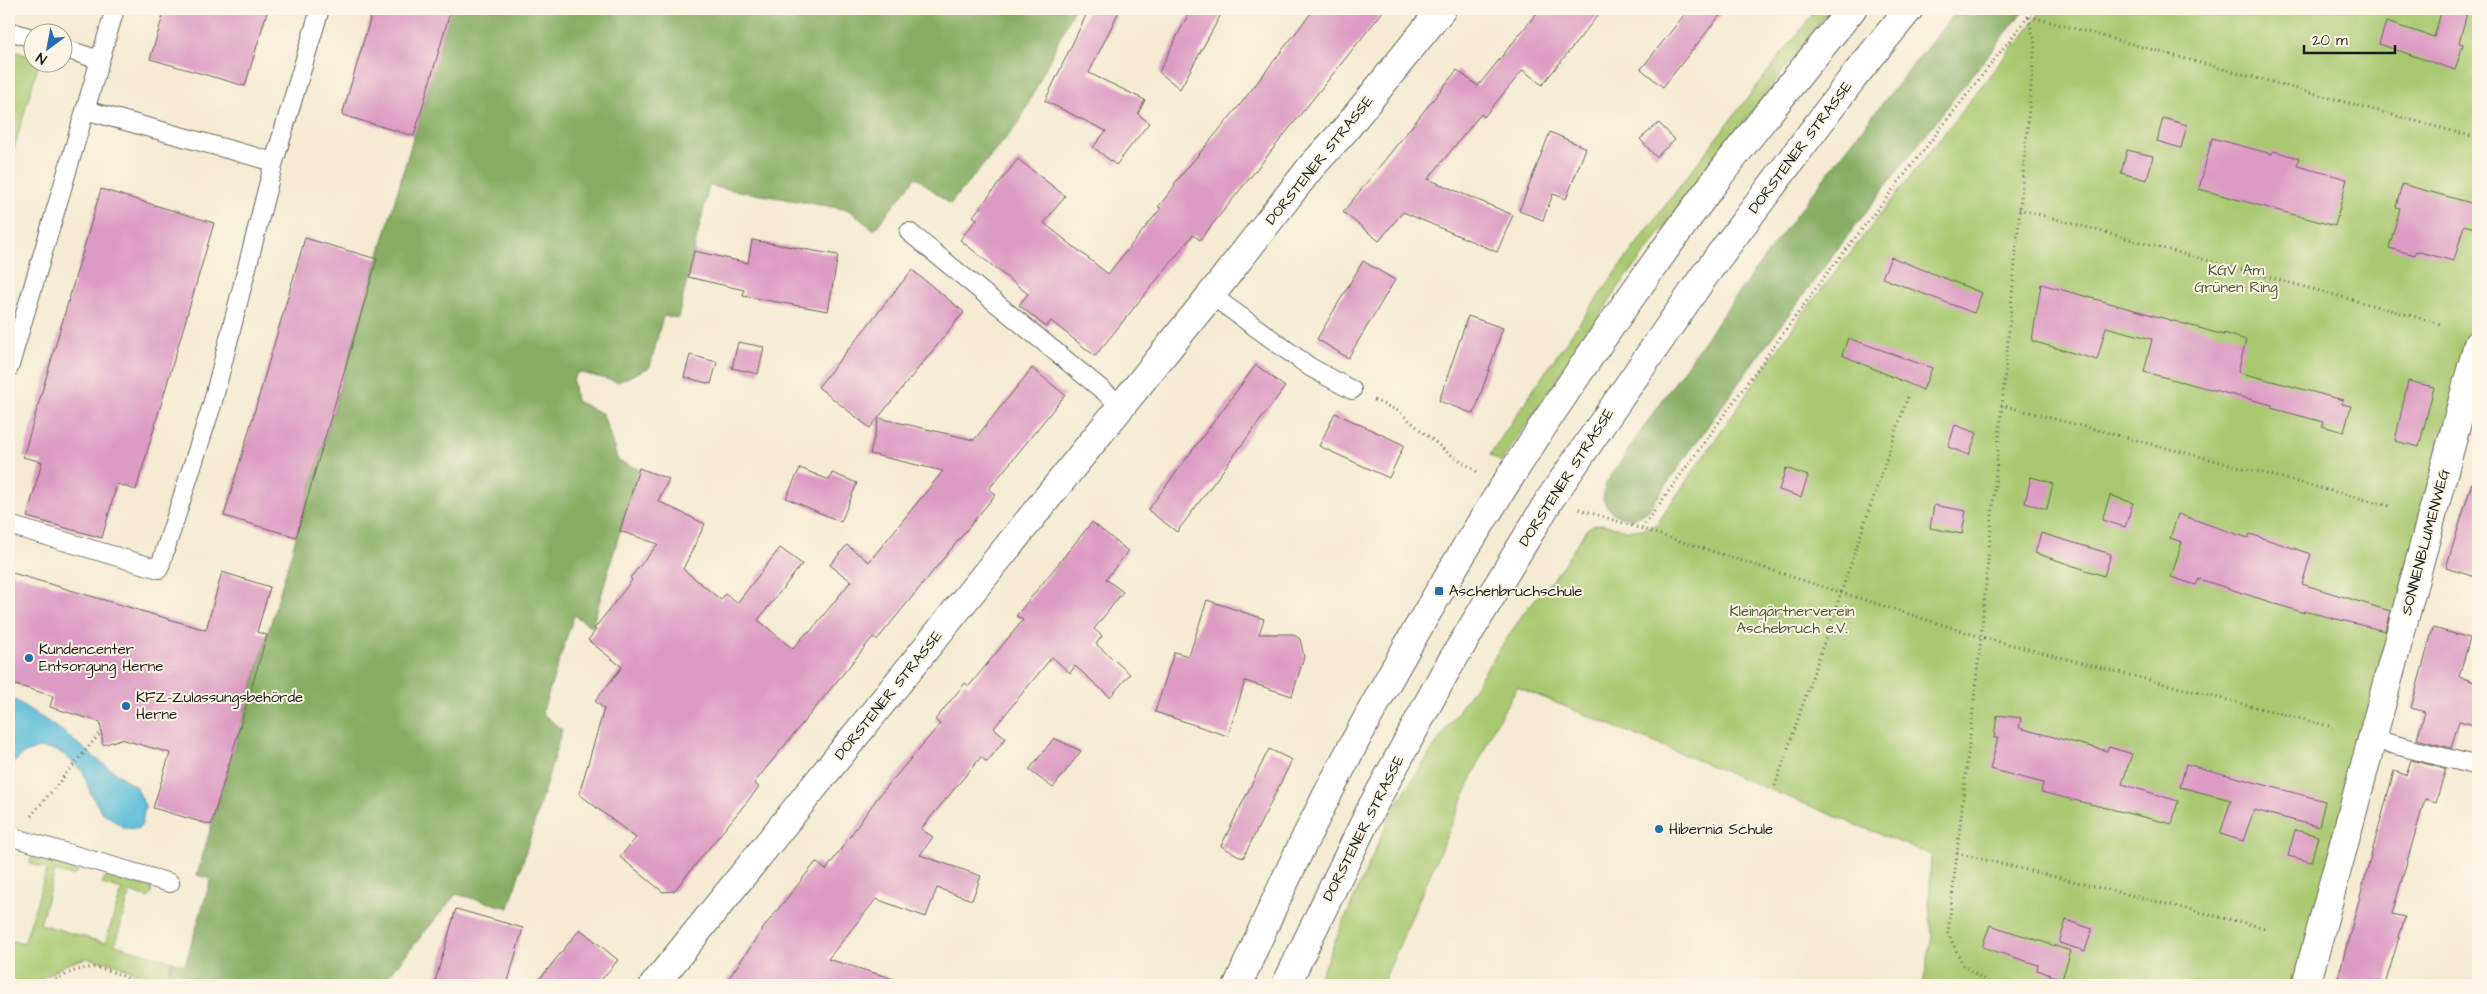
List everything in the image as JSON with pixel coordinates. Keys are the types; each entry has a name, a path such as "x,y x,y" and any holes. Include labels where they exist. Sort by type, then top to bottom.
{"main road":[{"name":"DORSTENER STRASSE","path":"654,985 1122,406 1311,167 1344,131 1442,9"},
{"path":"1238,985 1330,788 1435,599 1505,484 1566,392 1704,196 1852,9"},
{"name":"DORSTENER STRASSE","path":"1286,985 1381,790 1444,674 1550,499 1704,276 1852,79 1909,9"},
{"name":"SONNENBLUMENWEG","path":"2306,985 2478,344"}],"lane":[{"path":"9,368 115,9"},
{"path":"9,525 159,569 212,405 274,162 320,9"},
{"path":"9,31 22,35"},
{"path":"72,51 100,60"},
{"path":"85,110 274,162"},
{"path":"909,232 1122,406"},
{"path":"1211,295 1310,367 1352,390"},
{"path":"2372,739 2478,766"},
{"path":"15,838 170,883"}],"path":[{"path":"1642,528 1819,284 2034,9"},
{"path":"2028,16 2478,138"},
{"path":"1992,985 1963,965 1948,933 1980,637 2035,43 2028,16"},
{"path":"2019,208 2441,324"},
{"path":"1352,390 1398,411 1447,452 1483,475"},
{"path":"1775,786 1908,396"},
{"path":"2001,405 2390,506"},
{"path":"1574,507 1980,637 2332,727"},
{"path":"15,838 39,805 101,732"},
{"path":"1957,854 2265,928"},
{"path":"47,985 75,970 86,967 100,967 141,985"}],"green space":[{"path":"451,9 1074,9 1019,123 950,204 916,177 874,230 849,210 709,186 678,318 663,316 650,367 618,382 578,372 573,380 576,401 603,414 618,461 638,469 592,627 574,615 542,713 562,730 509,908 456,894 381,985 164,985 172,961 185,965 211,879 197,875"},
{"path":"1817,9 1830,9 1619,287 1501,462 1490,455 1567,340 1648,228"},
{"path":"1958,9 2025,9 1832,257 1648,511 1628,518 1616,515 1603,499 1605,485 1646,423 1820,183"},
{"name":"KGV Am Grünen Ring","path":"2042,9 2478,9 2478,310 2296,985 1923,985 1932,936 1929,906 1931,855 1517,687 1494,727 1382,985 1316,985 1393,809 1525,611 1554,578 1588,528 1599,524 1632,530 1656,525 1800,317 2016,42 2018,44"},
{"path":"9,49 22,54 22,72 36,72 9,165"},
{"path":"39,853 72,863 78,872 73,876 55,871 40,924 105,943 122,890 102,884 104,878 110,875 151,887 152,893 148,898 130,892 115,945 172,961 164,985 116,964 86,958 65,965 31,985 9,985 9,940 24,944 47,869 30,863 32,854"},
{"path":"88,978 107,980 119,985 67,985"}],"water":[{"path":"9,696 65,733 91,755 137,788 145,806 142,824 137,829 124,828 101,811 91,794 83,772 65,755 55,750 38,748 23,754 9,767"}],"building":[{"path":"165,9 268,9 245,86 150,59"},
{"path":"373,9 451,9 414,136 342,115"},
{"path":"1089,9 1120,9 1089,73 1145,100 1138,114 1149,123 1116,165 1093,147 1106,131 1045,101"},
{"path":"1191,9 1224,9 1180,89 1159,72"},
{"path":"1314,9 1385,9 1200,240 1193,235 1095,356 1051,321 1046,327 1019,305 1028,294 960,240 977,219 973,216 1018,159 1065,196 1044,223 1108,274 1161,208 1158,207 1175,186 1174,184 1239,106"},
{"path":"1540,9 1603,9 1542,85 1523,70 1484,117 1481,114 1428,179 1513,215 1497,252 1403,212 1379,241 1343,212 1457,70 1478,86"},
{"path":"1689,9 1725,9 1663,87 1641,69"},
{"path":"2442,9 2468,9 2459,43 2463,44 2455,70 2379,44 2386,22 2434,37"},
{"path":"2163,118 2187,125 2181,148 2157,141"},
{"path":"1659,123 1675,140 1656,157 1640,139"},
{"path":"1550,132 1586,148 1566,199 1553,194 1543,220 1519,211"},
{"path":"2212,138 2272,154 2273,151 2299,158 2297,166 2347,179 2335,226 2199,189"},
{"path":"2127,150 2153,156 2147,180 2121,173"},
{"path":"2402,184 2478,205 2478,229 2464,225 2454,261 2416,251 2415,255 2389,248 2400,208 2396,207"},
{"path":"101,189 214,223 136,490 117,484 102,538 27,517 42,462 23,457"},
{"path":"305,238 377,259 296,537 224,516"},
{"path":"752,240 838,255 828,311 743,296 744,290 688,277 694,251 748,263"},
{"path":"1891,257 1982,293 1974,313 1882,278"},
{"path":"1363,261 1395,280 1348,358 1317,339"},
{"path":"912,270 964,312 870,428 818,387"},
{"path":"2041,284 2246,340 2238,372 2343,400 2342,404 2351,406 2344,432 2322,426 2323,422 2271,408 2272,405 2144,372 2152,339 2106,327 2097,360 2032,341"},
{"path":"1468,316 1503,328 1474,414 1439,401"},
{"path":"1848,338 1932,368 1923,390 1842,355"},
{"path":"738,342 764,347 758,374 732,368"},
{"path":"690,355 717,362 711,384 684,377"},
{"path":"1256,365 1285,387 1177,532 1148,510"},
{"path":"1032,368 1065,395 989,489 996,494 877,640 873,637 754,783 759,787 674,891 663,892 620,857 636,838 579,794 604,709 595,701 622,667 588,640 596,630 594,629 632,580 630,578 658,544 620,531 639,468 669,479 658,501 705,524 683,569 721,600 725,594 737,603 780,548 802,564 758,620 793,649 807,632 809,633 851,581 830,565 847,545 869,562 943,471 870,454 879,418 974,440"},
{"path":"2408,381 2434,387 2419,447 2395,441"},
{"path":"1335,413 1404,445 1389,478 1319,446"},
{"path":"1955,425 1977,433 1969,455 1948,447"},
{"path":"800,468 829,480 832,473 857,483 841,522 786,498"},
{"path":"1786,468 1808,476 1801,497 1779,490"},
{"path":"2031,477 2053,483 2047,509 2025,503"},
{"path":"2472,483 2478,484 2478,578 2446,568"},
{"path":"2110,495 2133,503 2125,527 2102,520"},
{"path":"1934,505 1966,511 1962,534 1930,528"},
{"path":"2178,514 2248,538 2250,534 2311,554 2302,584 2390,611 2385,631 2304,611 2304,613 2199,579 2196,585 2171,577 2182,542 2170,538"},
{"path":"1092,522 1128,551 1106,579 1123,592 1094,629 1102,636 1096,644 1130,674 1110,697 1075,666 1070,673 1052,657 994,728 1006,738 987,762 981,757 921,829 933,837 920,855 981,876 972,900 937,888 926,917 876,899 828,959 894,979 893,985 724,985 767,923 816,862 826,870 878,797 940,724 935,720 965,683 969,686 1023,620 1016,616"},
{"path":"2041,533 2111,554 2104,576 2035,553"},
{"path":"9,572 206,630 222,572 270,587 257,632 267,635 211,825 153,808 170,753 121,739 103,745 100,722 50,707 53,696 9,683"},
{"path":"1207,600 1264,619 1259,634 1293,634 1300,639 1304,657 1292,696 1245,681 1228,736 1155,712 1174,652 1189,656"},
{"path":"2433,628 2470,638 2459,677 2478,683 2478,726 2459,721 2451,748 2417,739 2425,712 2411,708"},
{"path":"1997,715 2021,718 2019,728 2107,751 2109,747 2132,754 2122,784 2178,801 2172,824 2041,792 2043,783 1990,769 1998,738 1994,738"},
{"path":"1054,738 1081,751 1053,788 1029,770"},
{"path":"1269,749 1292,760 1243,858 1221,846"},
{"path":"2411,760 2446,769 2436,802 2425,799 2392,914 2405,917 2385,985 2336,985 2394,771 2406,775"},
{"path":"2186,764 2325,801 2319,827 2254,810 2243,841 2220,834 2231,800 2180,787"},
{"path":"2295,830 2318,836 2311,862 2288,856"},
{"path":"456,909 523,928 507,985 434,985"},
{"path":"2066,920 2092,929 2085,951 2059,943"},
{"path":"1990,925 2071,951 2062,979 2037,970 2038,965 1982,947"},
{"path":"580,929 618,960 597,985 535,985"}],"place":[{"name":"Aschenbruchschule","path":"1439,591"},
{"name":"Kundencenter Entsorgung Herne","path":"29,658"},
{"name":"KFZ-Zulassungsbehörde Herne","path":"126,706"},
{"name":"Hibernia Schule","path":"1659,829"}],"park label":[{"name":"Kleingärtnerverein Aschebruch e.V.","path":"1792,620"}]}
